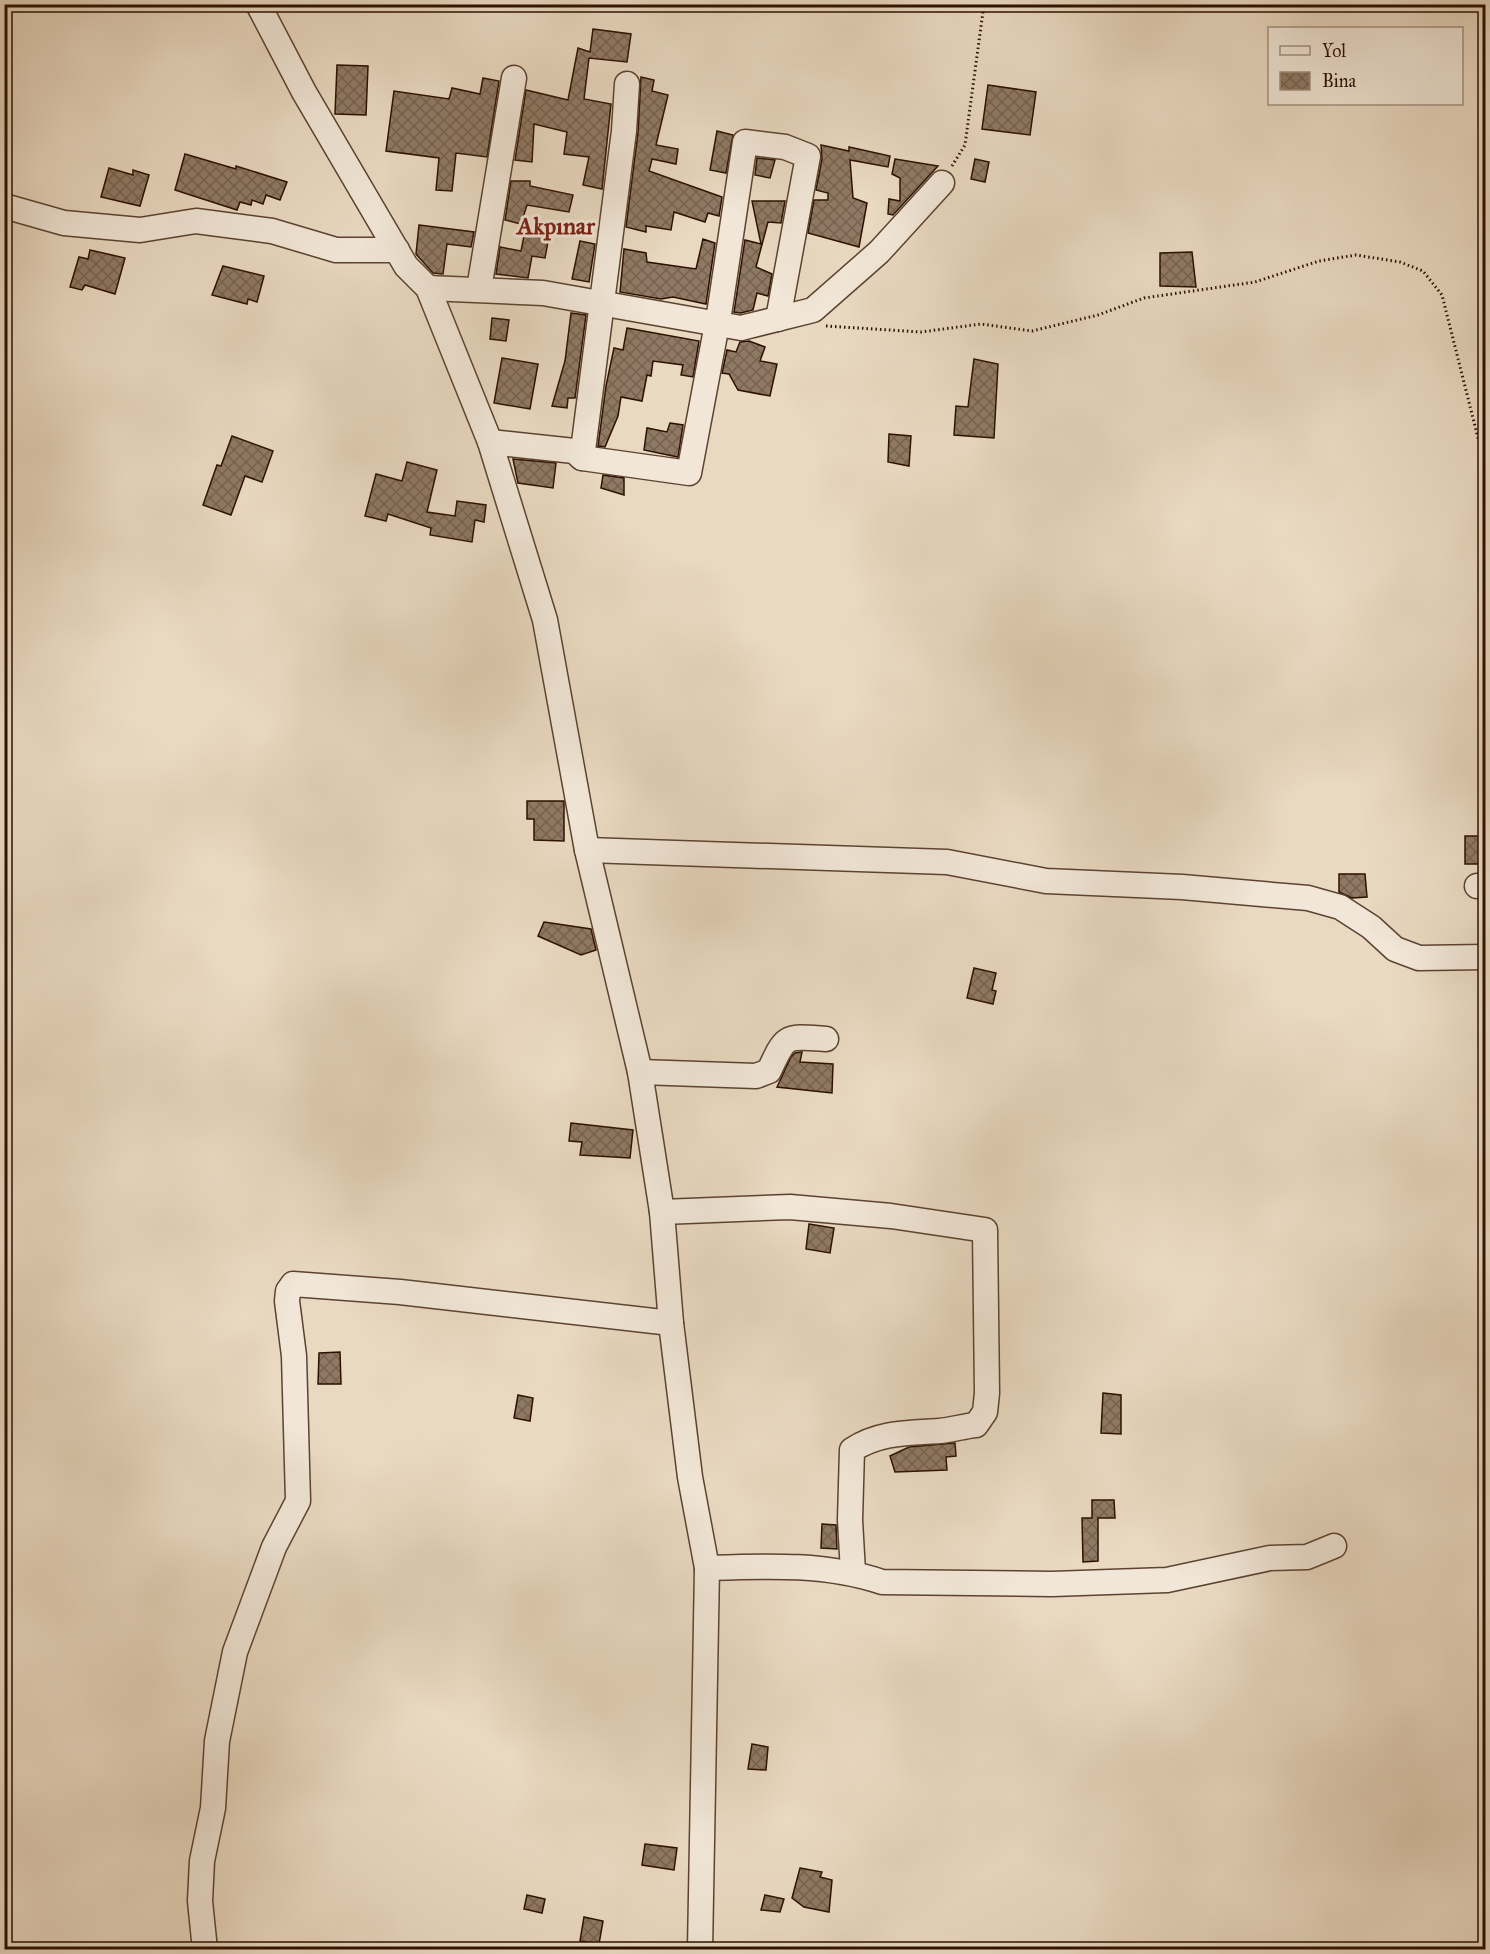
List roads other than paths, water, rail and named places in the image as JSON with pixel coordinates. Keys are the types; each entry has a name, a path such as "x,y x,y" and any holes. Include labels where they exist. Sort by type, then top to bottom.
{"street":[{"path":"258,4 304,92 406,266 428,288 490,442 545,620 587,850 640,1072 662,1212 670,1323 690,1477 707,1568 700,1950"},
{"path":"479,289 514,78"},
{"path":"582,458 624,131 627,84"},
{"path":"490,442 574,451 582,458 689,472 716,324 745,142 785,147 808,156 778,319"},
{"path":"428,288 543,293 741,328 813,310 879,252 942,183"},
{"path":"4,206 64,223 140,230 196,220 272,231 336,250 397,250"},
{"path":"587,850 947,862 1046,881 1182,887 1308,898 1340,907 1371,927 1395,949 1419,958 1485,957"},
{"path":"640,1072 756,1076 769,1071 782,1043 794,1037 826,1039"},
{"path":"662,1212 790,1207 891,1216 985,1230 988,1355 985,1412 976,1425 897,1433 864,1442 852,1450 850,1520 853,1572"},
{"path":"205,1950 200,1901 202,1861 213,1808 218,1741 235,1652 274,1547 298,1501 294,1356 288,1301 288,1291 293,1284 400,1292 670,1323"},
{"path":"707,1568 768,1566 853,1572 882,1582 1117,1583 1167,1580 1270,1558 1307,1557 1334,1546"}],"district":[{"name":"Akpınar","path":"556,226"}]}
